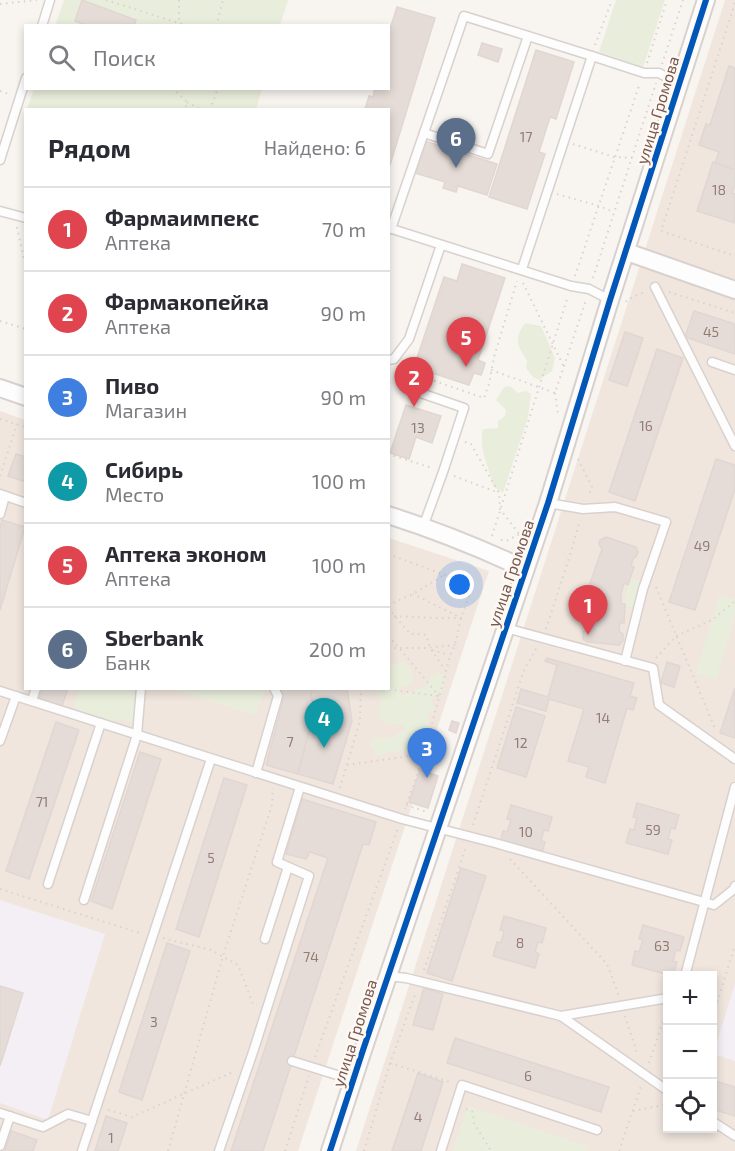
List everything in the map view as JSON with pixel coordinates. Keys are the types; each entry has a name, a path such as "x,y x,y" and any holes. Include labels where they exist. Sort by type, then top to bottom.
{"street":[{"name":"улица Громова","path":"330,1151 525,569 617,305 627,252 706,0"},
{"path":"627,252 735,290"},
{"path":"0,388 24,396"},
{"path":"390,518 423,527 525,569"}],"lane":[{"path":"43,24 50,0"},
{"path":"617,305 589,289 390,229 464,16 644,73 659,73 679,84"},
{"path":"424,133 488,154 528,36"},
{"path":"522,269 592,56"},
{"path":"0,160 24,84"},
{"path":"0,211 24,218"},
{"path":"391,360 409,339 441,245"},
{"path":"655,288 735,446"},
{"path":"712,362 735,370"},
{"path":"415,391 464,408 423,527"},
{"path":"0,513 3,495 24,502"},
{"path":"548,503 583,509 615,507 666,522 649,571 625,661"},
{"path":"506,628 653,668 659,705 735,759"},
{"path":"32,701 35,690"},
{"path":"84,900 137,735 141,690"},
{"path":"256,773 278,696 275,690"},
{"path":"0,691 402,819 438,827 714,905 735,886"},
{"path":"0,741 15,696"},
{"path":"48,884 101,723"},
{"path":"82,1151 211,759"},
{"path":"219,1151 309,876 276,862 300,787"},
{"path":"686,971 735,787"},
{"path":"265,939 288,867"},
{"path":"388,976 406,978 561,1016 663,1088"},
{"path":"561,1016 663,999"},
{"path":"254,1049 264,1052"},
{"path":"292,1061 353,1080"},
{"path":"441,1151 462,1086 597,1130"},
{"path":"0,1113 43,1126 68,1114 92,1121"},
{"path":"0,1146 9,1116"},
{"path":"717,1124 735,1136"}],"path":[{"path":"0,4 37,0"},
{"path":"106,0 115,1 179,24 179,0"},
{"path":"217,24 223,0"},
{"path":"592,56 612,0"},
{"path":"523,530 520,535 506,542 491,538 571,285 667,0"},
{"path":"559,417 555,393 683,0"},
{"path":"735,3 661,231 735,256"},
{"path":"174,90 198,108"},
{"path":"211,108 217,90"},
{"path":"186,108 187,102"},
{"path":"564,141 614,157 632,158"},
{"path":"548,191 615,212"},
{"path":"15,216 24,259"},
{"path":"391,360 401,369 484,398 519,276 564,367"},
{"path":"617,305 655,288 735,313"},
{"path":"0,321 24,328"},
{"path":"491,370 555,393"},
{"path":"0,419 24,426"},
{"path":"0,476 17,424"},
{"path":"454,438 471,444 499,493 500,509 520,535"},
{"path":"364,1151 390,1063 420,982 524,670 543,638 592,487 577,456"},
{"path":"285,1151 311,1067 424,754 461,618 473,585 390,555"},
{"path":"649,571 718,737"},
{"path":"390,605 413,594 444,574"},
{"path":"413,594 461,618"},
{"path":"652,662 676,636 712,620 735,601"},
{"path":"390,609 410,634 426,635 429,648 446,671"},
{"path":"390,616 461,618"},
{"path":"390,638 439,696"},
{"path":"390,648 455,645"},
{"path":"429,648 450,656"},
{"path":"336,799 360,722 361,690"},
{"path":"390,690 439,696"},
{"path":"347,765 424,754"},
{"path":"168,1151 223,956 272,806 273,779"},
{"path":"495,843 607,964 645,1076"},
{"path":"717,1003 735,945"},
{"path":"619,1151 663,1025"},
{"path":"390,1063 462,1086"},
{"path":"96,1107 132,1117 249,1065"},
{"path":"456,1104 473,1112 474,1123 491,1151"},
{"path":"633,1111 663,1105"}],"shaded area":[{"path":"725,0 735,0 735,1151 356,1151"},
{"path":"0,411 24,420 24,690 390,690 390,538 489,571 298,1151 0,1151"},
{"path":"0,900 105,934 48,1120 0,1103"},
{"path":"735,984 735,1061 717,1055 717,1041"}],"green space":[{"path":"64,0 288,0 280,24 56,24"},
{"path":"616,0 665,0 643,67 599,52"},
{"path":"33,90 262,90 256,108 27,108"},
{"path":"525,323 541,326 555,358 552,371 539,380 533,377 526,368 527,361 518,342 519,334"},
{"path":"510,386 518,393 526,391 531,394 528,417 503,493 493,486 483,451 482,437 483,429 498,428 498,421 505,416 506,410 496,400 504,387"},
{"path":"629,578 646,582 641,608 624,606"},
{"path":"720,594 735,599 735,615 716,679 696,673"},
{"path":"400,662 408,664 414,676 409,686 401,687 398,692 403,696 422,688 436,673 444,674 444,685 441,692 433,696 432,702 435,710 428,713 429,735 418,744 422,751 416,754 407,754 405,751 389,752 374,756 375,750 370,745 374,738 388,739 406,730 401,724 383,723 378,714 381,702 375,690 390,690 392,665"},
{"path":"79,690 136,690 133,723 116,718 114,723 78,711 74,706"},
{"path":"175,690 264,690 255,715"},
{"path":"468,1106 588,1147 586,1151 453,1151"}],"building":[{"path":"82,0 136,20 135,24 82,24 75,21"},
{"path":"397,7 435,18 390,165 390,108 366,108 369,96 373,97 375,90 390,90 390,29"},
{"path":"482,43 502,49 498,62 478,55"},
{"path":"536,50 574,62 556,119 550,117 539,152 545,154 527,209 489,197"},
{"path":"729,66 735,68 735,170 715,163 719,152 699,145 706,124 710,125"},
{"path":"425,141 497,164 487,195 458,186 456,192 443,188 445,182 415,173"},
{"path":"713,162 735,170 735,185 732,193 735,194 735,223 697,211"},
{"path":"462,264 505,278 478,360 485,363 483,370 481,375 474,373 469,385 414,367 444,277 457,281"},
{"path":"694,311 735,324 735,354 685,337"},
{"path":"625,332 643,338 627,386 609,380"},
{"path":"657,349 683,358 635,501 609,492"},
{"path":"406,405 441,416 432,443 416,437 409,459 390,453"},
{"path":"16,454 24,456 24,481 8,476"},
{"path":"716,459 735,465 735,489 695,610 669,602"},
{"path":"2,520 24,527 0,610 0,528"},
{"path":"606,537 636,547 638,552 633,559 631,566 634,567 628,585 624,583 621,594 621,604 625,604 624,623 620,623 619,631 623,634 623,641 619,645 588,642 583,639 583,632 587,629 589,586 602,549 599,544 600,540"},
{"path":"547,658 634,683 630,696 637,698 633,710 627,708 605,783 586,777 589,767 568,761 584,709 549,699 546,711 517,703 521,689 548,697 557,665 545,661"},
{"path":"667,662 680,666 674,687 661,683"},
{"path":"735,688 735,738 720,733"},
{"path":"42,690 67,690 62,706 39,699"},
{"path":"280,690 311,690 313,716 298,774 266,765 283,701"},
{"path":"311,690 347,690 352,721 333,784 298,774 313,716"},
{"path":"516,707 545,716 526,777 497,768"},
{"path":"452,721 459,723 456,733 449,730"},
{"path":"56,722 79,730 29,879 6,871"},
{"path":"140,752 161,759 112,909 91,901"},
{"path":"420,770 438,776 428,808 409,802"},
{"path":"224,778 247,785 199,937 176,929"},
{"path":"302,799 376,822 369,845 363,844 263,1151 231,1151 328,858 310,852 306,859 286,854"},
{"path":"637,803 679,815 675,829 671,828 668,839 672,840 668,854 626,843 630,829 634,830 637,818 633,817"},
{"path":"511,805 552,817 548,831 544,830 541,841 545,842 541,856 500,845 503,831 507,832 511,820 507,819"},
{"path":"461,868 486,876 452,981 427,973"},
{"path":"504,916 546,928 542,943 538,942 535,952 539,954 535,968 493,956 497,942 501,943 504,931 500,930"},
{"path":"643,925 684,937 680,951 676,950 673,961 677,962 674,971 663,971 663,973 632,965 635,951 639,952 643,940 639,939"},
{"path":"167,943 190,951 142,1100 119,1092"},
{"path":"0,986 23,993 0,1066"},
{"path":"424,988 443,994 433,1030 413,1025"},
{"path":"455,1038 609,1087 601,1112 447,1063"},
{"path":"418,1073 443,1082 421,1151 392,1151"},
{"path":"717,1082 735,1087 735,1116 717,1111"},
{"path":"106,1116 127,1123 118,1151 95,1151"},
{"path":"11,1131 37,1140 33,1151 5,1151"}],"cycle path":[{"path":"330,1151 548,503 706,0"}],"place":[{"name":"Sberbank","path":"456,168"},
{"name":"Аптека эконом","path":"466,367"},
{"name":"Фармакопейка","path":"414,407"},
{"name":"Фармаимпекс","path":"588,635"},
{"name":"Сибирь","path":"324,748"},
{"name":"Пиво","path":"427,778"}]}
